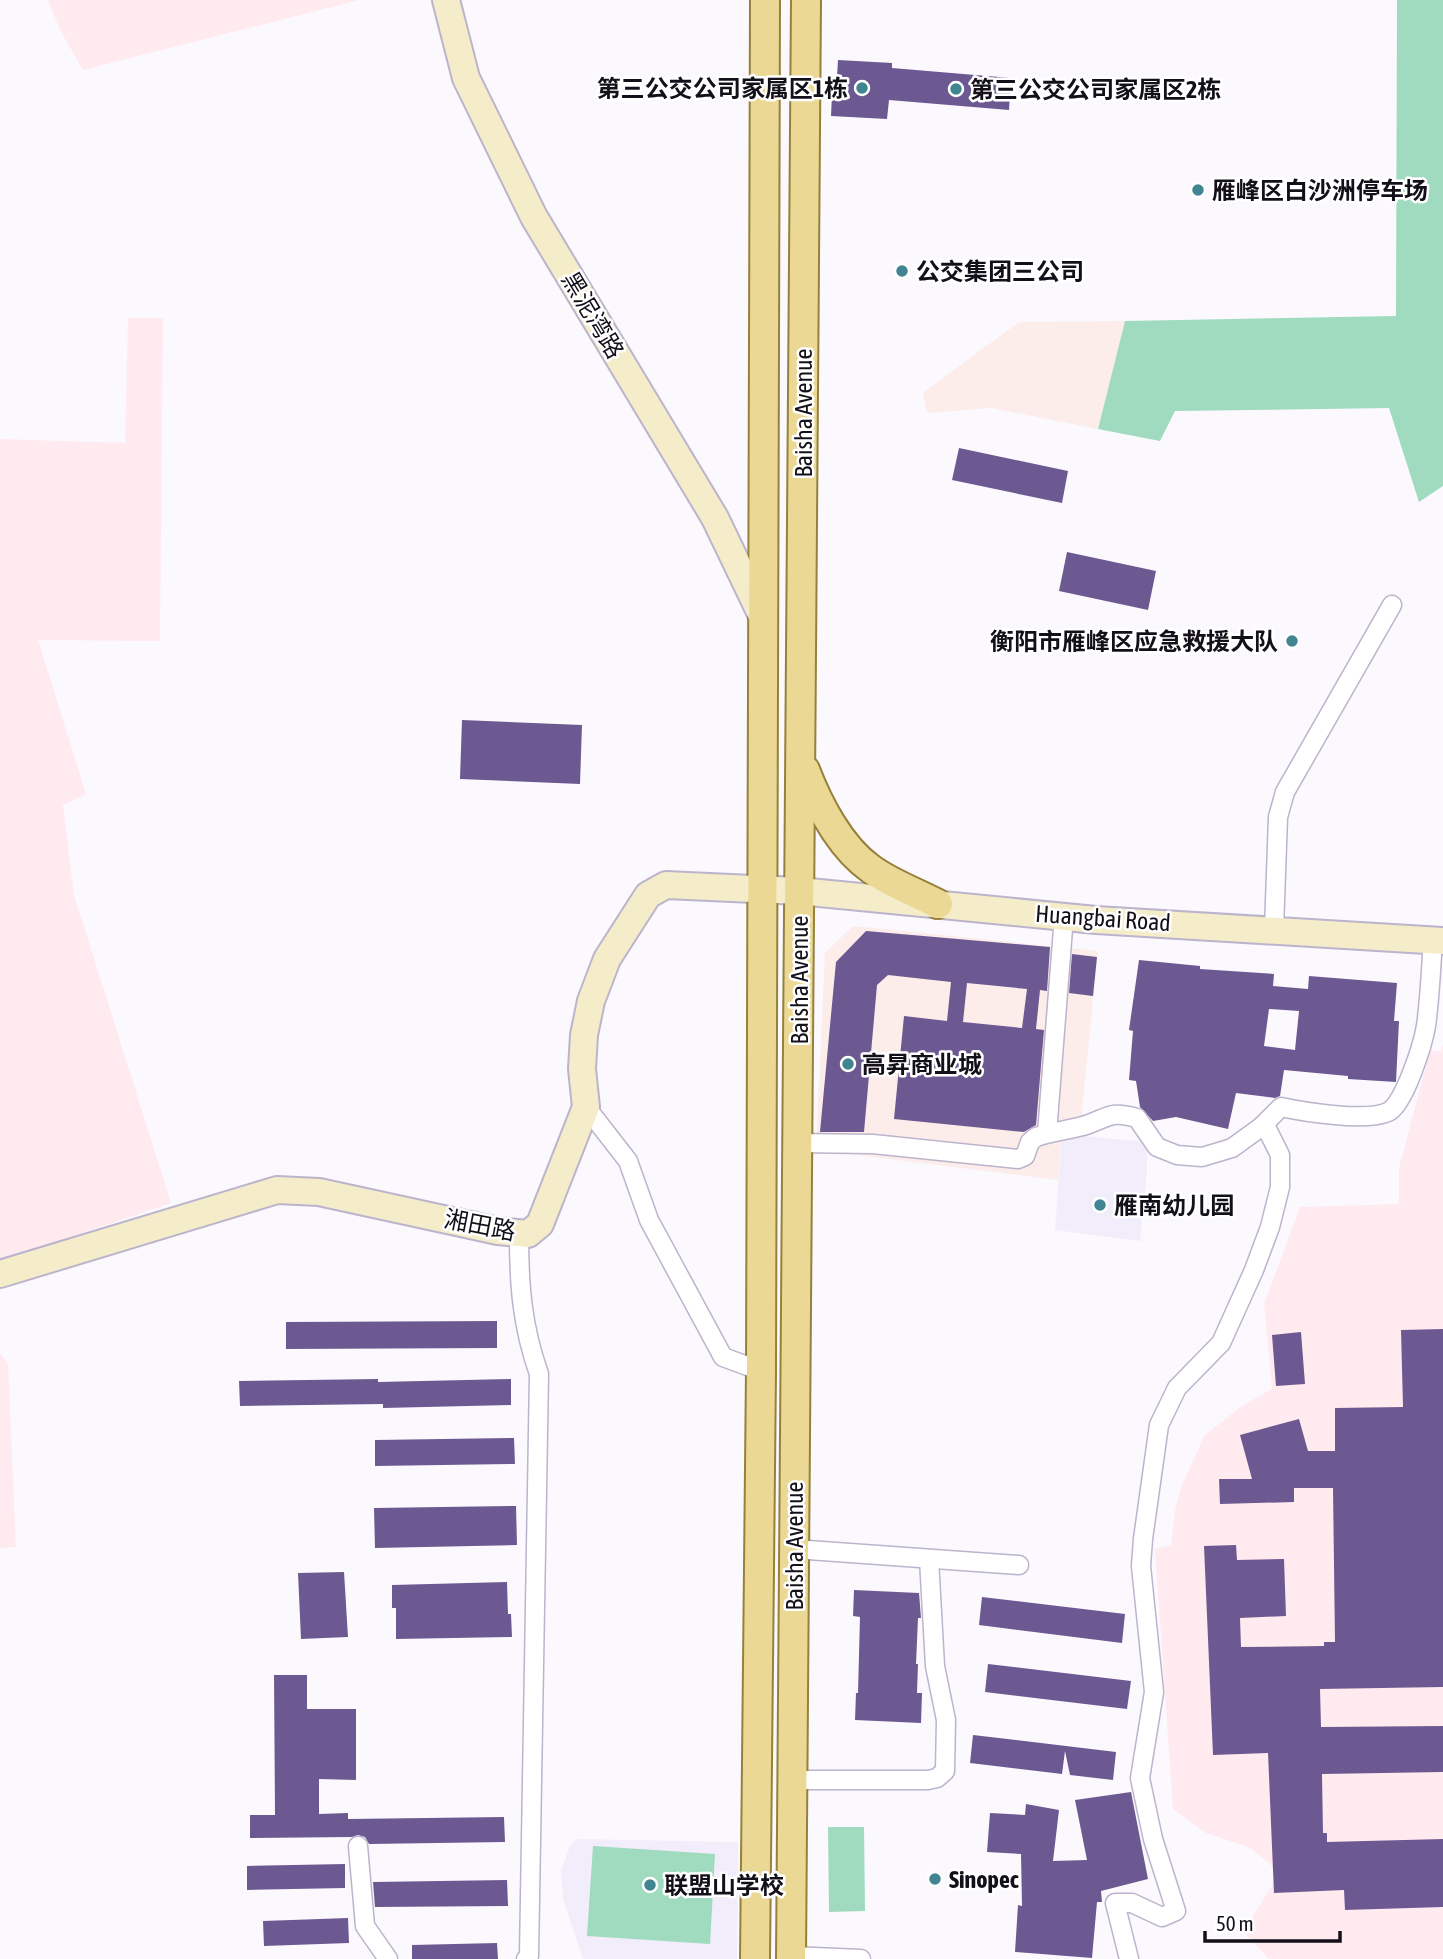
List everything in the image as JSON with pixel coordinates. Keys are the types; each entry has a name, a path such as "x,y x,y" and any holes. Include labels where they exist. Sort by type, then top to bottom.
{"main road":[{"name":"Baisha Avenue","path":"755,1959 764,888 765,0"},
{"name":"Baisha Avenue","path":"791,1957 806,0"},
{"path":"800,756 813,790 834,831 870,869 938,904"}],"street":[{"name":"黑泥湾路","path":"446,0 466,78 534,217 715,518 764,620"},
{"path":"1275,929 1278,817 1285,792 1392,605"},
{"name":"湘田路","path":"0,1274 277,1190 319,1192 528,1234 540,1224 586,1107 582,1069 584,1035 591,1001 607,959 648,895 666,885 764,888"},
{"name":"Huangbai Road","path":"764,888 1064,916 1438,940"},
{"path":"1047,1133 1064,916"},
{"path":"797,1143 873,1144 1016,1159 1025,1156 1032,1139 1090,1124 1103,1116 1126,1115 1137,1118 1157,1147 1177,1155 1202,1157 1232,1148 1261,1127 1281,1107 1316,1115 1388,1112 1404,1095 1426,1028 1438,940"},
{"path":"586,1107 628,1161 649,1220 723,1357 761,1371"},
{"path":"1129,1959 1115,1903 1132,1903 1162,1917 1176,1911 1153,1839 1140,1778 1154,1692 1141,1566 1159,1425 1177,1388 1221,1343 1270,1227 1280,1186 1280,1155 1268,1131 1261,1127"},
{"path":"519,1234 519,1291 527,1341 539,1374 529,1956 526,1959"},
{"path":"794,1549 1019,1565"},
{"path":"792,1780 928,1780 937,1778 944,1771 946,1720 935,1665 929,1559"},
{"path":"358,1846 365,1926 388,1959"},
{"path":"791,1957 861,1959"}],"shaded area":[{"path":"48,0 359,0 83,70 60,30"},
{"path":"128,318 163,318 160,641 38,640 86,794 63,805 74,895 171,1203 0,1261 0,439 125,443"},
{"path":"1125,321 1098,429 992,408 927,413 923,393 1019,322"},
{"path":"853,926 1098,951 1081,1120 1063,1119 1058,1180 816,1150 825,953"},
{"path":"1443,1044 1443,1959 1269,1959 1243,1932 1280,1873 1251,1848 1206,1833 1173,1809 1155,1549 1171,1545 1181,1487 1205,1435 1242,1406 1272,1389 1264,1304 1300,1207 1399,1204 1399,1168 1430,1051 1441,1051"},
{"name":"雁南幼儿园","path":"1062,1134 1147,1142 1140,1241 1055,1230"},
{"path":"0,1353 8,1364 16,1547 0,1548"},
{"name":"联盟山学校","path":"576,1839 738,1842 737,1959 583,1959 563,1899 561,1871 570,1846"}],"green space":[{"path":"1397,0 1443,0 1443,486 1419,502 1389,408 1175,411 1160,441 1098,429 1125,321 1396,316"},
{"path":"828,1827 864,1827 865,1911 829,1912"},
{"path":"593,1846 715,1854 710,1944 587,1936"}],"building":[{"path":"838,60 892,63 892,68 1011,78 1009,110 889,100 887,119 831,116 832,94 836,94"},
{"path":"959,448 1068,471 1062,503 952,480"},
{"path":"1067,552 1156,571 1148,610 1059,591"},
{"path":"462,720 582,725 580,784 460,779"},
{"path":"866,931 1050,947 1047,991 1040,990 1036,1029 1044,1030 1036,1125 1024,1132 894,1119 904,1016 947,1021 951,982 888,975 877,985 864,1132 820,1132 836,962","holes":["967,983 1027,989 1022,1028 963,1022"]},
{"path":"1072,954 1097,957 1093,996 1069,993"},
{"path":"1139,960 1200,966 1200,969 1274,974 1273,986 1308,989 1309,976 1397,983 1394,1021 1399,1021 1396,1082 1348,1079 1348,1076 1284,1070 1280,1096 1275,1098 1236,1093 1228,1129 1176,1117 1153,1121 1140,1107 1136,1081 1129,1080 1133,1031 1129,1030","holes":["1269,1009 1299,1011 1295,1050 1264,1046"]},
{"path":"497,1321 497,1348 286,1349 286,1322"},
{"path":"1443,1329 1443,1687 1320,1689 1321,1727 1443,1726 1443,1772 1322,1774 1323,1833 1327,1833 1327,1842 1443,1839 1443,1907 1345,1910 1344,1890 1274,1893 1268,1753 1213,1755 1204,1546 1236,1545 1237,1560 1284,1559 1286,1616 1240,1618 1241,1647 1324,1646 1324,1642 1335,1642 1333,1488 1294,1488 1294,1502 1220,1504 1219,1479 1252,1479 1240,1435 1299,1419 1308,1451 1335,1451 1335,1408 1403,1407 1401,1330"},
{"path":"1301,1332 1305,1384 1276,1386 1272,1335"},
{"path":"378,1379 378,1382 511,1379 511,1405 383,1408 383,1404 240,1406 239,1381"},
{"path":"514,1438 515,1464 375,1466 375,1440"},
{"path":"516,1506 517,1545 375,1548 374,1508"},
{"path":"344,1572 348,1637 301,1639 298,1573"},
{"path":"507,1582 512,1637 396,1639 396,1608 392,1608 392,1585"},
{"path":"854,1590 919,1593 921,1618 918,1618 916,1664 917,1693 922,1693 921,1723 855,1720 860,1617 853,1616"},
{"path":"982,1597 1125,1614 1122,1643 979,1625"},
{"path":"988,1664 1131,1681 1127,1709 985,1692"},
{"path":"274,1675 307,1675 307,1709 356,1709 356,1780 319,1779 319,1814 348,1813 348,1819 504,1817 505,1842 369,1844 365,1837 358,1835 250,1838 250,1815 275,1815"},
{"path":"973,1735 1116,1752 1113,1780 1070,1775 1065,1751 1062,1774 970,1763"},
{"path":"1131,1792 1148,1879 1101,1891 1102,1902 1097,1902 1092,1958 1015,1952 1018,1905 1022,1906 1021,1854 987,1852 990,1813 1025,1815 1026,1804 1059,1810 1053,1861 1087,1860 1075,1800"},
{"path":"345,1864 345,1888 247,1890 247,1866"},
{"path":"507,1880 508,1906 375,1907 373,1882"},
{"path":"348,1918 349,1943 264,1946 263,1921"},
{"path":"497,1943 498,1959 412,1959 412,1945"}],"place":[{"name":"第三公交公司家属区1栋","path":"862,88"},
{"name":"第三公交公司家属区2栋","path":"956,89"},
{"name":"雁峰区白沙洲停车场","path":"1198,190"},
{"name":"公交集团三公司","path":"902,271"},
{"name":"衡阳市雁峰区应急救援大队","path":"1292,641"},
{"name":"高昇商业城","path":"848,1064"},
{"name":"雁南幼儿园","path":"1100,1205"},
{"name":"Sinopec","path":"935,1879"},
{"name":"联盟山学校","path":"650,1885"}]}
